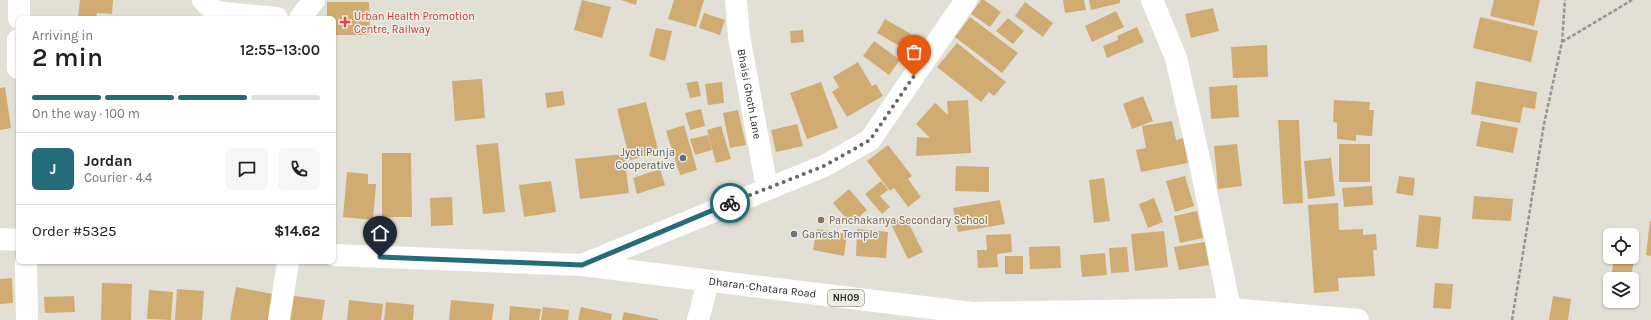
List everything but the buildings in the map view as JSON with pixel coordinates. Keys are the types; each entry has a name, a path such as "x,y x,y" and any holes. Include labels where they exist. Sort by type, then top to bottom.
{"street":[{"path":"19,0 19,16"},
{"path":"203,0 215,12 256,16"},
{"path":"302,16 314,0"},
{"name":"Bhaisi Ghoth Lane","path":"736,0 740,36 767,188"},
{"path":"582,265 767,188 824,166 870,140 966,0"},
{"path":"1152,0 1176,58 1199,158 1230,309"},
{"path":"0,239 16,240"},
{"name":"Dharan-Chatara Road","path":"336,255 582,265 708,282 972,313 1120,316 1230,309 1358,320"},
{"path":"26,264 27,320"},
{"path":"279,320 288,264"},
{"path":"698,320 708,282"}],"path":[{"path":"1512,320 1544,124 1562,42 1566,0"},
{"path":"1562,42 1632,0"}],"way so far":[{"path":"730,203 824,166 870,140 914,76"}],"place":[{"name":"Urban Health Promotion Centre, Railway","path":"345,22"},
{"name":"Jyoti Punja Cooperative","path":"683,158"},
{"name":"Panchakanya Secondary School","path":"821,220"},
{"name":"Ganesh Temple","path":"794,234"}],"route":[{"path":"380,257 582,265 730,203"}]}
